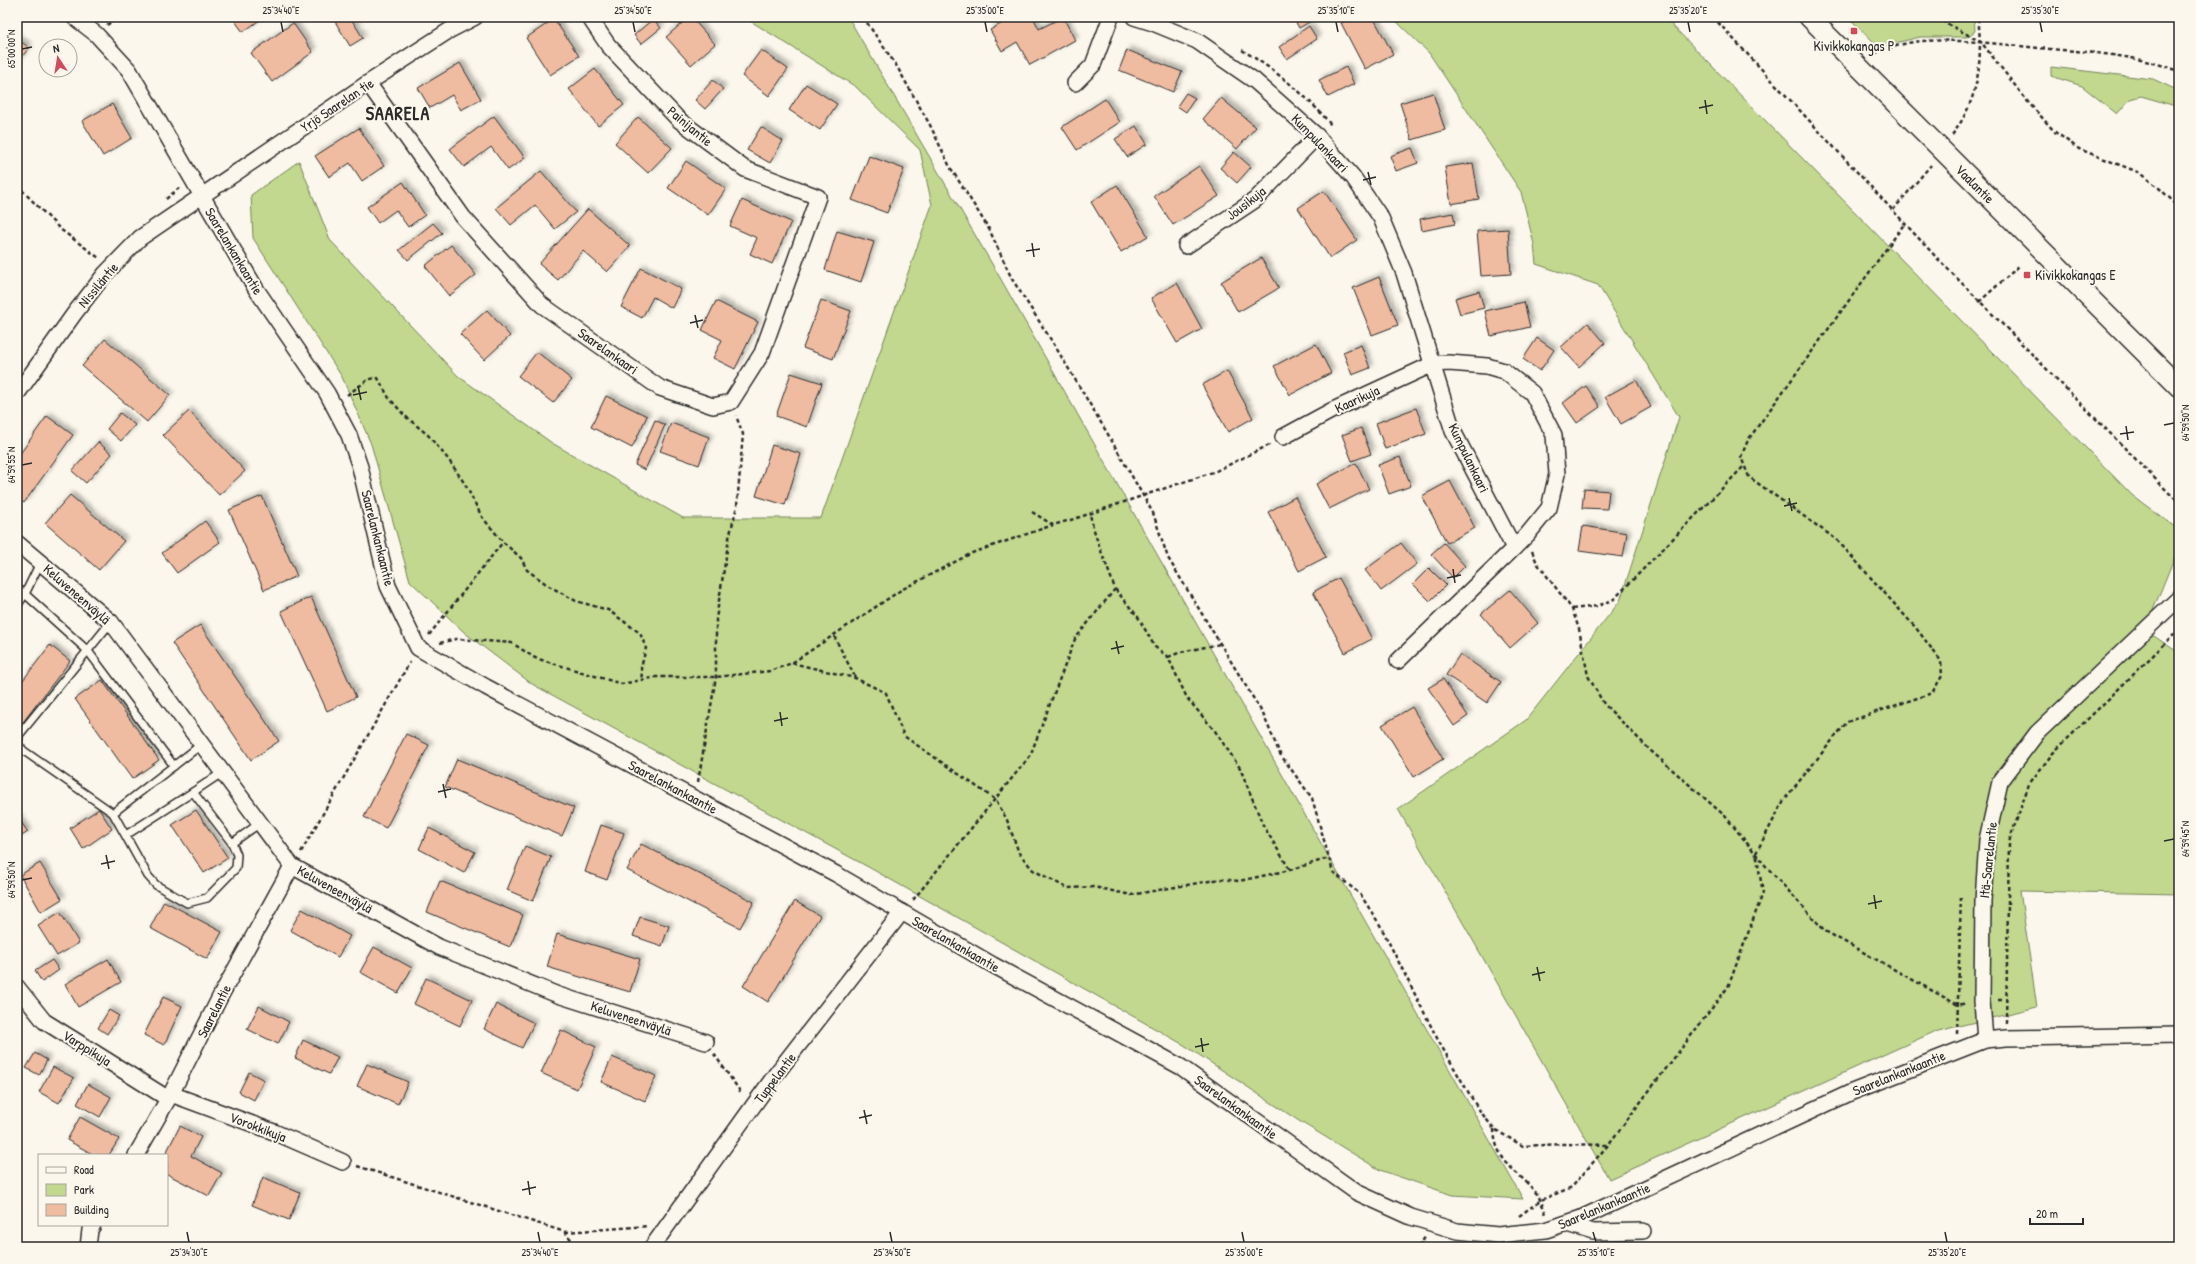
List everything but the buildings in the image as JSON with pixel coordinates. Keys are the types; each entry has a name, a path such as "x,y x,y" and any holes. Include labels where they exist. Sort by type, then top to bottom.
{"street":[{"name":"Saarelankankaantie","path":"74,17 96,34 129,70 200,195 256,289 333,405 349,435 360,467 388,586 418,648 486,687 836,874 992,965 1181,1067 1356,1192 1412,1216 1457,1231 1498,1235 1546,1230 1567,1224 1852,1092 1985,1040 2006,1038 2179,1035"},
{"name":"Yrjö Saarelan tie","path":"200,195 368,83 450,30 475,17"},
{"name":"Painijantie","path":"589,17 608,45 679,120 745,169 818,197 762,353 731,402"},
{"path":"1075,83 1093,65 1111,17"},
{"name":"Kumpulankaari","path":"1134,17 1153,22 1197,41 1255,81 1317,136 1353,177 1381,218 1404,273 1453,431 1514,548"},
{"name":"Vaalantie","path":"1809,17 2179,387"},
{"name":"Saarelankaari","path":"368,83 463,218 542,305 660,388 713,406 731,402"},
{"name":"Jousikuja","path":"1186,246 1255,200 1317,136"},
{"name":"Nissiläntie","path":"17,394 74,314 105,274 140,238 200,195"},
{"name":"Vaalantie","path":"2143,350 2179,377"},
{"path":"1398,661 1527,536 1548,508 1557,474 1554,435 1532,393 1504,371 1488,366 1449,363 1433,364"},
{"name":"Kaarikuja","path":"1283,437 1331,411 1433,364"},
{"name":"Keluveneenväylä","path":"17,543 111,622 292,866 439,947 558,995 706,1042"},
{"name":"Itä-Saarelantie","path":"2153,623 2179,587"},
{"name":"Itä-Saarelantie","path":"1985,1040 1982,1001 1983,901 1987,840 2000,782 2037,733 2179,598"},
{"name":"Saarelantie","path":"137,1154 292,866"},
{"name":"Tuppelantie","path":"652,1247 752,1108 902,912"},
{"name":"Varppikuja","path":"17,988 44,1021 169,1096"},
{"name":"Vorokkikuja","path":"169,1096 274,1132 343,1162"},
{"path":"1567,1224 1593,1232 1643,1231"},
{"path":"88,1247 90,1230 92,1226"}],"lane":[{"path":"17,606 25,594 41,562"},
{"path":"17,589 25,594 88,651 174,766"},
{"path":"111,622 19,735 18,745 24,751 113,813 148,876 156,885 188,903 207,898 236,868 237,855 232,843 193,792"},
{"path":"113,813 202,744"},
{"path":"126,835 223,772"},
{"path":"232,843 260,822"}],"path":[{"path":"863,17 896,65 930,125 950,167 989,229 1012,279 1055,346 1153,513 1168,558 1263,714 1280,754 1312,798 1333,872 1360,894 1380,925 1439,1042 1477,1107 1494,1129 1523,1146 1563,1144 1608,1145"},
{"path":"1714,17 1979,302 2179,503"},
{"path":"1935,17 1981,42 2028,102 2055,132 2079,149 2138,172 2159,188 2179,207"},
{"path":"1950,138 1962,122 1972,103 1978,80 1981,42 1978,17"},
{"path":"1875,53 1896,46 1921,41 1981,42 2105,54 2158,63 2179,71"},
{"path":"1893,210 1931,165"},
{"path":"17,185 60,229 102,260"},
{"path":"1498,1235 1519,1216 1541,1200 1572,1187 1608,1145 1728,987 1763,894 1756,853 1784,800 1846,722 1932,693 1942,676 1941,661 1916,628 1837,540 1749,477 1741,457 1748,440 1904,223"},
{"path":"1979,302 2019,266"},
{"path":"333,405 368,379 378,378 389,398 405,416 428,435 448,459 465,484 482,517 503,542 521,558 527,570 549,586 576,601 608,610 640,633 646,648 641,668 642,680"},
{"path":"695,798 716,677 716,619 728,538 737,506 743,434 731,402"},
{"path":"418,648 456,639 512,643 535,658 622,684 656,677 716,677 770,671 792,663 901,590 972,553 1216,471 1283,437"},
{"path":"1572,609 1598,606 1614,599 1744,466"},
{"path":"1032,512 1053,525"},
{"path":"1090,514 1092,528 1103,552 1115,589 1138,617 1155,646 1168,657 1187,698 1215,731 1240,768 1263,825 1290,870"},
{"path":"1527,536 1537,563 1572,609 1579,630 1588,676 1604,704 1651,751 1725,816 1824,931 1958,1005"},
{"path":"292,866 418,648 503,542"},
{"path":"902,912 996,800 1030,756 1075,639 1115,589"},
{"path":"2006,1038 2009,842 2029,784 2053,753 2179,630"},
{"path":"834,636 855,678"},
{"path":"1168,657 1181,652 1220,644"},
{"path":"792,663 855,678 886,693 904,736 996,800 1007,820 1019,853 1033,870 1067,888 1094,888 1131,895 1220,879 1239,881 1290,870 1329,858"},
{"path":"1957,1050 1961,894"},
{"path":"706,1042 752,1108"},
{"path":"1494,1129 1494,1140 1509,1168 1536,1193 1541,1200 1548,1216 1546,1230"},
{"path":"343,1162 565,1232 645,1225 664,1231"},
{"path":"565,1232 577,1247"}],"green space":[{"path":"744,17 848,17 999,276 1523,1199 1452,1195 1380,1170 1299,1121 1184,1045 870,868 532,684 465,633 410,581 371,444 342,377 253,238 251,195 299,161 330,240 458,376 552,443 683,518 821,518 932,205 920,150 856,87"},
{"path":"1392,17 1664,17 2133,496 2179,530 2179,546 2145,630 2179,653 2179,894 2020,891 2037,1007 1934,1032 1609,1179 1398,809 1526,720 1620,601 1679,417 1598,285 1536,264 1534,244 1521,192 1429,53"},
{"path":"1848,17 1974,17 1975,31 1967,37 1920,37 1879,47"},
{"path":"2051,67 2153,79 2179,91 2179,107 2141,96 2130,99 2117,114 2082,86 2051,76"}],"place":[{"name":"Kivikkokangas P","path":"1854,31"},
{"name":"Kivikkokangas E","path":"2027,275"}],"district":[{"name":"SAARELA","path":"398,114"}]}
